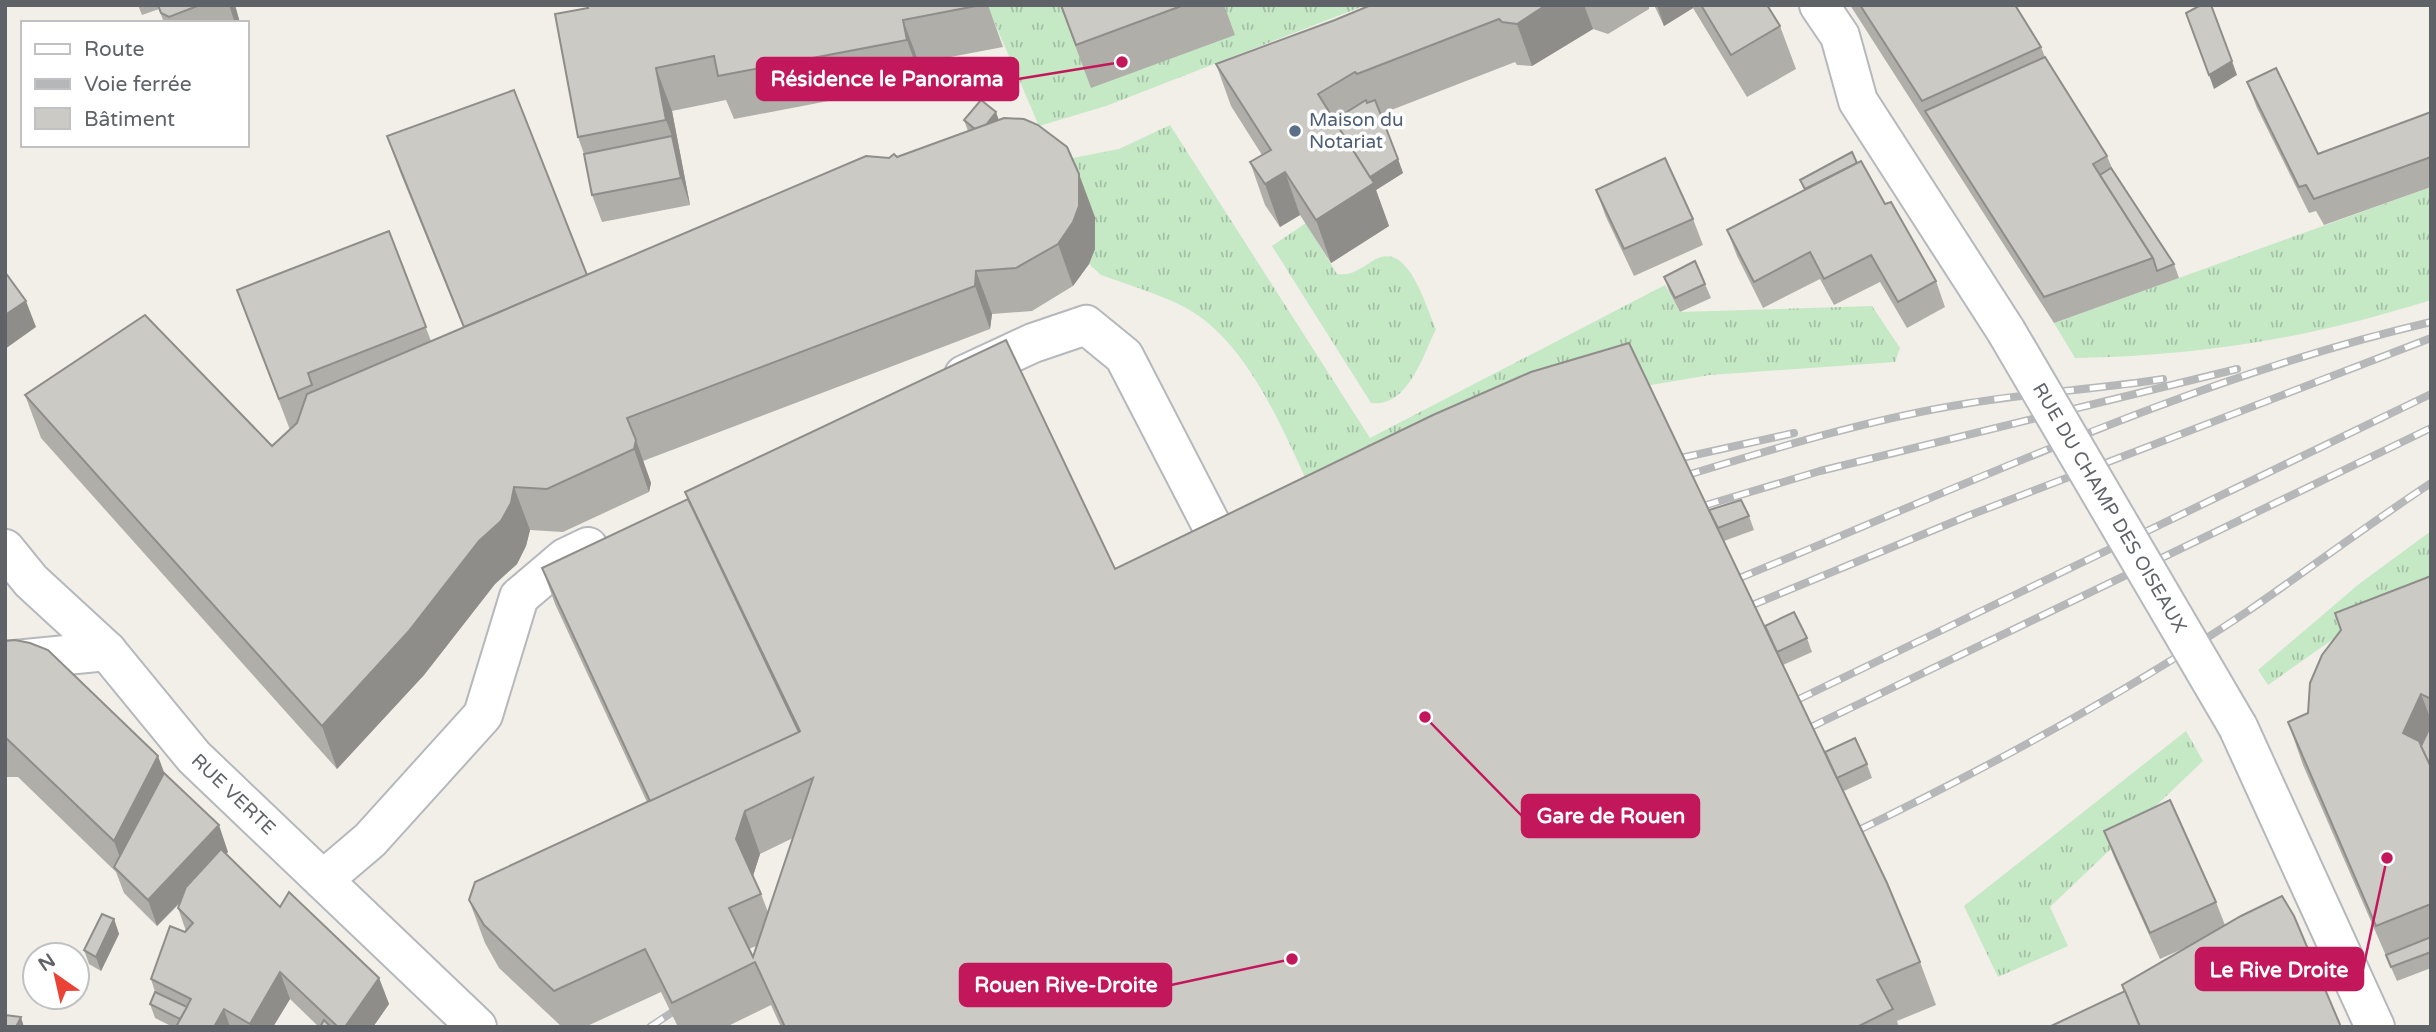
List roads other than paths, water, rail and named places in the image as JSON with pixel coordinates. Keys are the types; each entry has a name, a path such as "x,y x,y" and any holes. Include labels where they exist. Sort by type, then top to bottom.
{"street":[{"name":"RUE DU CHAMP DES OISEAUX","path":"1819,5 1840,36 1858,101 2006,331 2238,727 2375,1027"},
{"path":"934,389 1033,344 1086,325 1124,356 1231,563"},
{"path":"323,880 370,840 483,715 519,597 565,558 625,530"},
{"name":"RUE VERTE","path":"5,549 31,582 107,651 194,757 477,1027"},
{"path":"5,661 107,651"}],"railway":[{"path":"1737,579 2166,403 2341,345 2431,322"},
{"path":"1750,606 1965,517 2431,338"},
{"path":"1703,506 1820,471 2237,369"},
{"path":"1684,476 1817,437 1918,412 2005,398 2163,379"},
{"path":"1797,700 2431,394"},
{"path":"1809,728 2431,428"},
{"path":"1681,458 1794,433"},
{"path":"1859,830 2008,754 2154,671 2248,611 2431,483"},
{"path":"650,1027 671,1013"}],"place":[{"name":"Résidence le Panorama","path":"1122,62"},
{"name":"Maison du Notariat","path":"1295,131"},
{"name":"Gare de Rouen","path":"1425,717"},
{"name":"Le Rive Droite","path":"2387,858"},
{"name":"Rouen Rive-Droite","path":"1292,959"}]}
